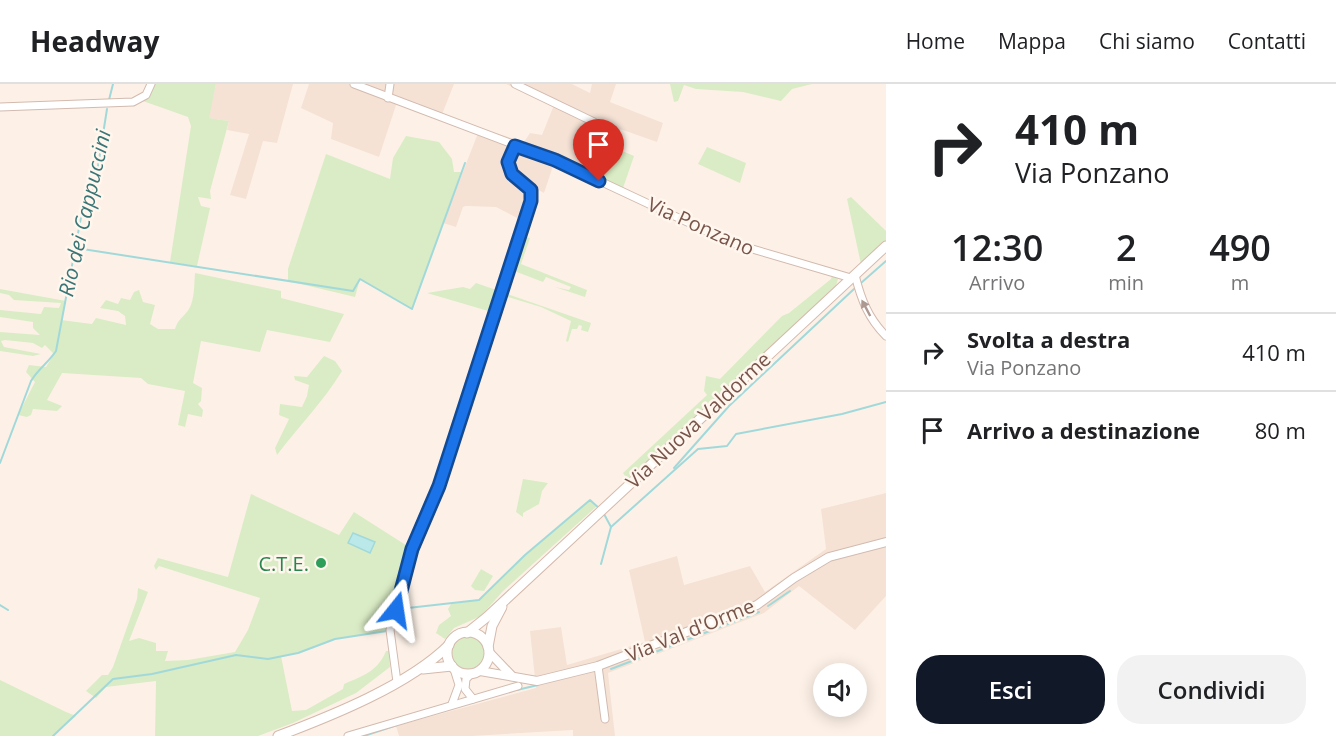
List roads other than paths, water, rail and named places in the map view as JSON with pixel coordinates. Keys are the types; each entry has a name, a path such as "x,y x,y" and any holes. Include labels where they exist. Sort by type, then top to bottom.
{"main road":[{"name":"Via Nuova Valdorme","path":"278,736 315,722 397,682 415,672 449,645 456,636 467,633 511,595 886,246"},
{"name":"Via Nuova Valdorme","path":"415,672 435,666 475,672 488,659 488,649 497,614 511,595"},
{"path":"467,633 477,635 488,649"},
{"path":"449,645 447,656 453,668"}],"street":[{"path":"0,107 134,102 146,95 151,84"},
{"name":"Via Ponzano","path":"354,84 388,99 555,160 732,243 853,276"},
{"path":"388,99 390,84"},
{"path":"515,84 594,122"},
{"path":"397,682 390,630 410,560 442,480 531,201 531,190 512,174 508,162 515,146"},
{"path":"853,276 861,301 875,325 886,336"},
{"name":"Via Val d'Orme","path":"475,672 518,682 537,681 598,666 757,605 794,578 829,557 886,542"},
{"path":"488,649 502,668 518,682"},
{"path":"598,666 604,719"},
{"path":"452,704 459,685 453,668"},
{"path":"473,699 465,689 466,680 475,672"},
{"name":"Via Val d'Orme","path":"348,736 473,699 518,682"}],"water":[{"path":"353,533 375,542 370,553 348,543"}],"waterway":[{"name":"Rio dei Cappuccini","path":"109,100 113,84"},
{"name":"Rio dei Cappuccini","path":"0,463 31,381 56,351 85,196 92,192 95,185 107,109"},
{"path":"76,248 353,291 360,279 412,309 465,163"},
{"path":"861,283 886,261"},
{"path":"674,468 729,406 854,289"},
{"path":"601,564 611,527 698,449 727,446 736,434 842,414 886,402"},
{"path":"399,609 479,600 525,555 590,500 600,509"},
{"path":"604,514 611,527"},
{"path":"768,606 790,591"},
{"path":"0,605 8,610"},
{"path":"611,669 759,612"},
{"path":"53,736 113,679 152,674 236,655 268,659 298,653 335,639 387,631"},
{"path":"517,690 538,685"},
{"path":"364,736 397,725"}],"place":[{"name":"C.T.E.","path":"321,563"}]}
